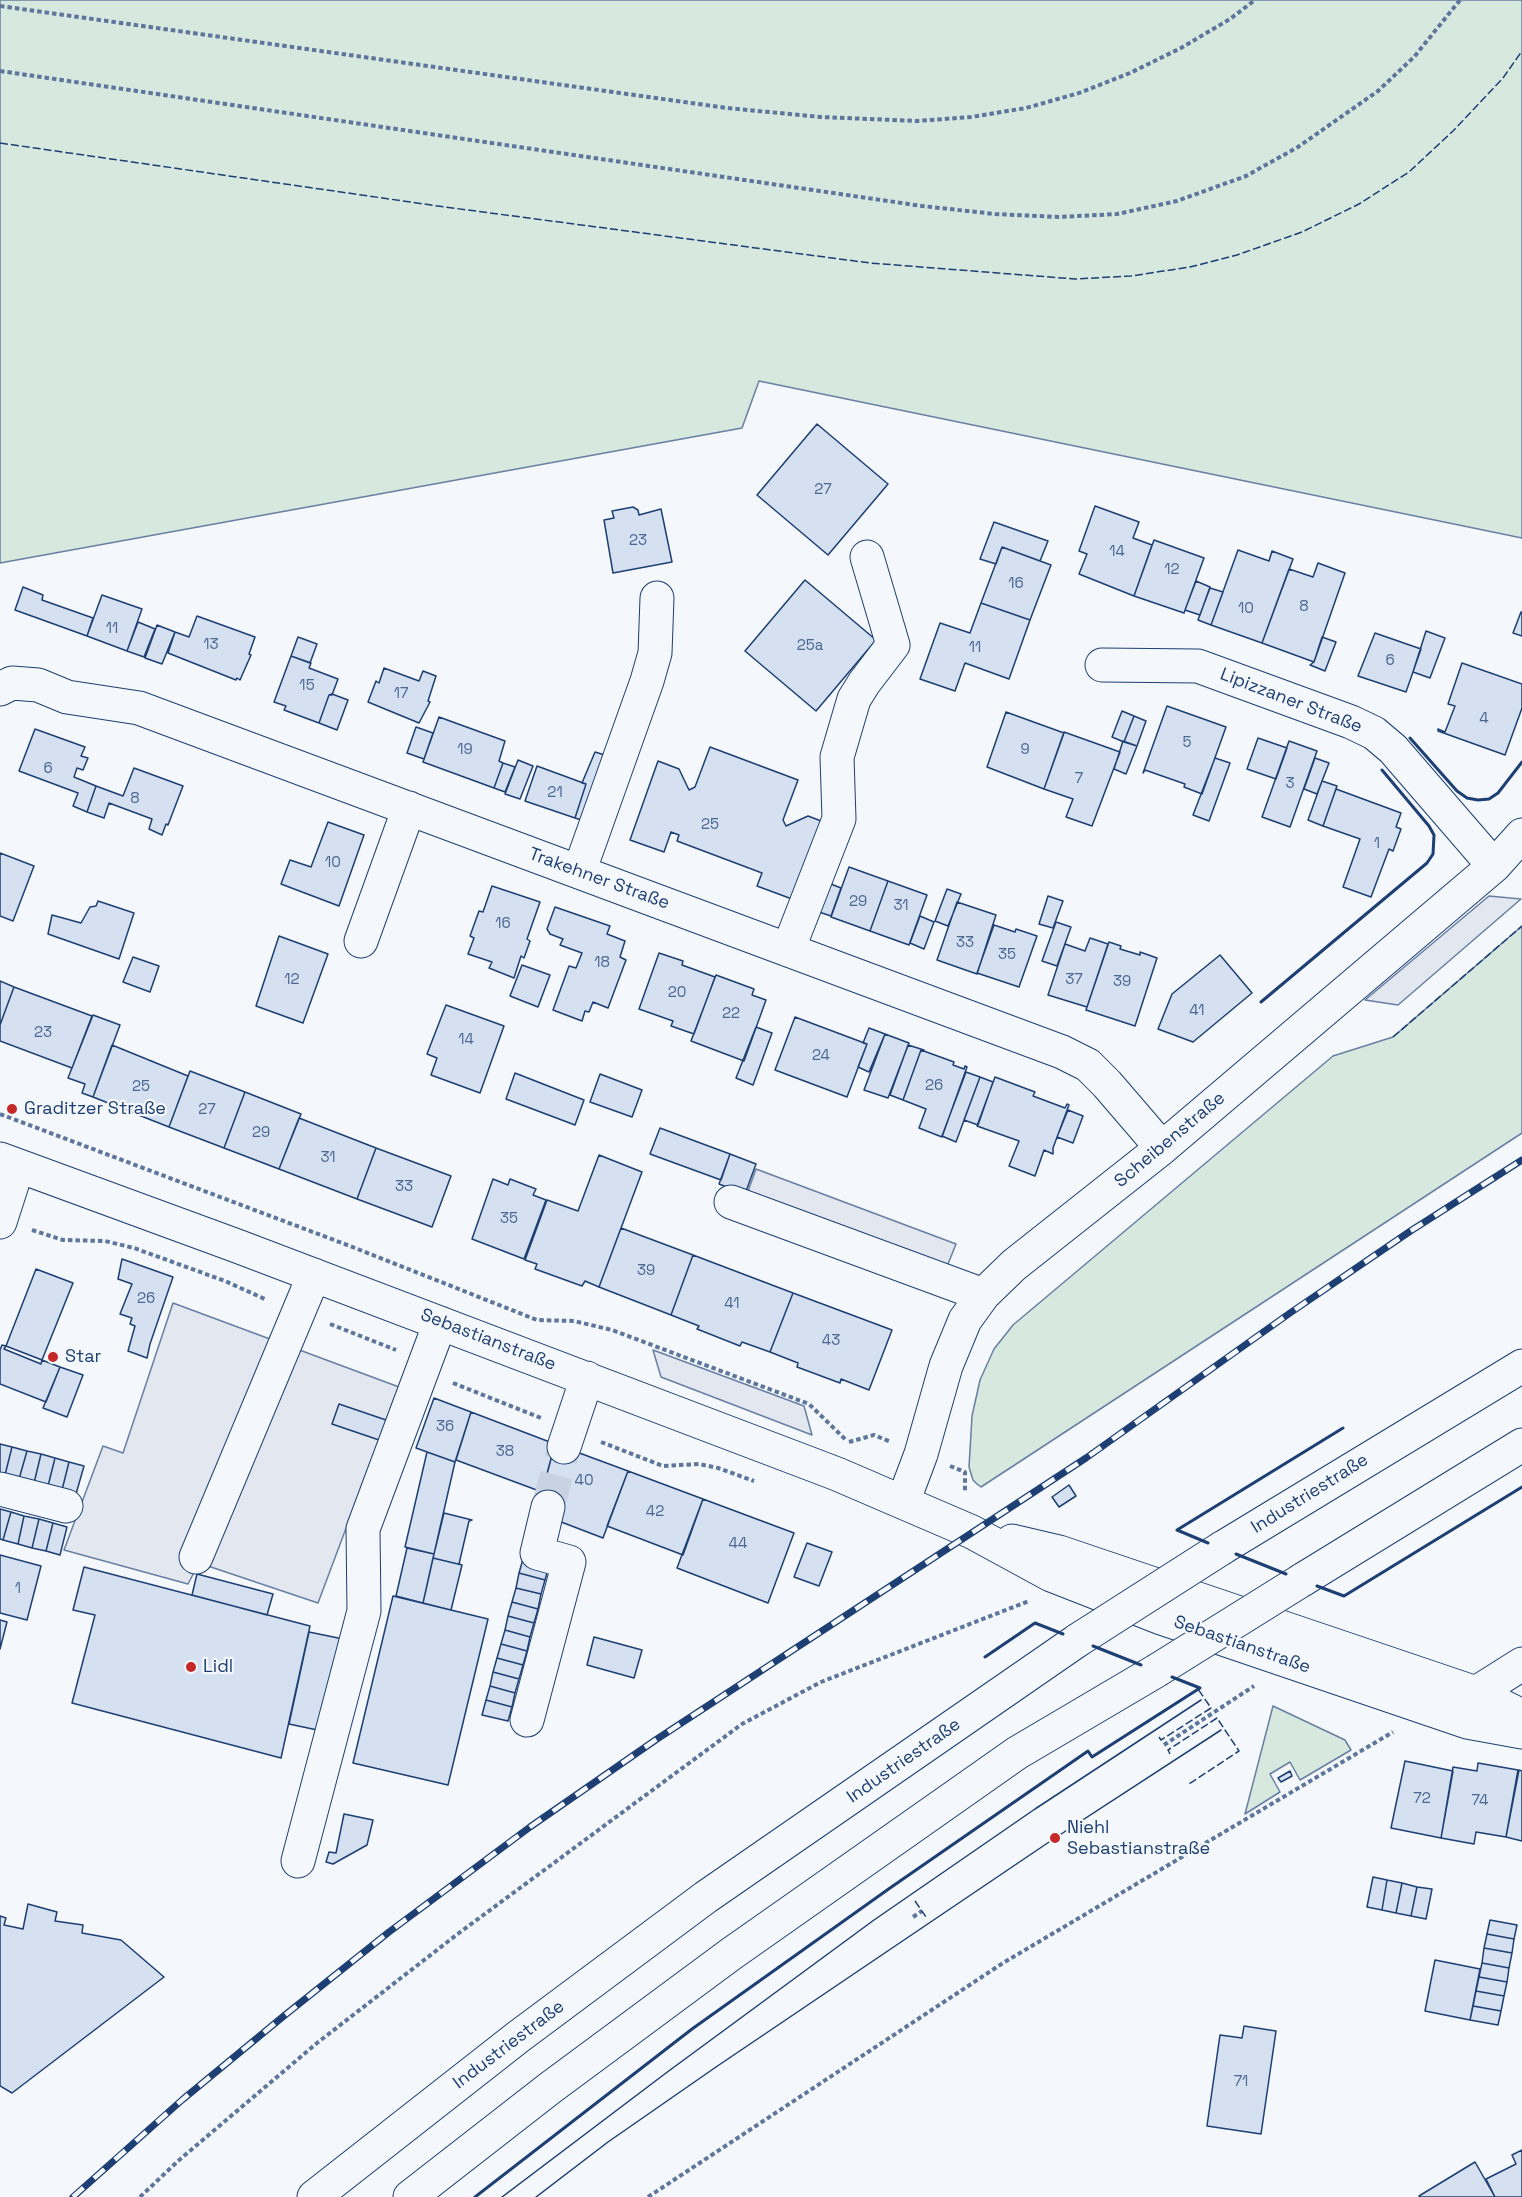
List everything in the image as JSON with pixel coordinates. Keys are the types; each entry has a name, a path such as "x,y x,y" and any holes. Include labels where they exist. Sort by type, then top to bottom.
{"main road":[{"path":"788,950 839,819 837,757 854,699 893,645 867,556"},
{"path":"579,872 650,671 655,653 657,598"},
{"name":"Lipizzaner Straße","path":"1102,665 1198,666 1351,722 1374,734 1393,749 1494,866"},
{"name":"Trakehner Straße","path":"0,689 12,683 38,685 67,697 139,708 1062,1052 1088,1065 1162,1148"},
{"path":"362,941 409,808"},
{"name":"Scheibenstraße","path":"903,1502 921,1454 946,1366 965,1320 983,1294 1014,1265 1162,1148 1494,866 1522,835"},
{"path":"0,1220 9,1162"},
{"name":"Sebastianstraße","path":"9,1162 314,1275 837,1474 972,1532 1051,1575 1161,1618 1467,1722 1522,1732"},
{"path":"731,1202 983,1294"},
{"path":"196,1557 314,1275"},
{"path":"298,1861 364,1611 363,1529 440,1323"},
{"name":"Industriestraße","path":"314,2197 518,2037 706,1897 1078,1640 1222,1548 1522,1366"},
{"path":"566,1438 587,1378"},
{"path":"410,2197 550,2088 731,1954 1017,1753 1156,1671 1522,1446"},
{"path":"0,1489 66,1506"},
{"path":"527,1720 569,1562 537,1553 549,1507"},
{"name":"Sebastianstraße","path":"972,1532 1059,1552 1476,1693 1522,1716"},
{"path":"1476,1693 1522,1664"}],"path":[{"path":"0,6 727,108 821,117 917,121 972,117 1026,108 1079,93 1130,73 1181,48 1230,19 1255,0"},
{"path":"0,71 922,206 995,214 1059,217 1116,214 1177,201 1246,176 1298,147 1378,91 1414,57 1460,0"},
{"path":"0,1114 350,1246 537,1320 574,1321 612,1330 809,1404 849,1442"},
{"path":"0,1220 63,1240 105,1241 134,1248 225,1281 260,1297 420,1359 440,1378 566,1438 663,1466 699,1464 718,1468 761,1484"},
{"path":"965,1472 965,1493"},
{"path":"140,2197 178,2161 317,2043 459,1933 742,1724 821,1682 986,1616 1037,1599"},
{"path":"1164,1745 1263,1679"},
{"path":"648,2197 1003,1963 1402,1727"},
{"path":"913,1917 922,1911"}],"shaded area":[{"path":"0,0 1522,0 1522,538 759,381 742,428 0,563"},
{"path":"1489,896 1521,899 1398,1005 1365,1000"},
{"path":"1522,926 1522,1133 981,1487 977,1484 973,1480 969,1467 972,1416 980,1380 994,1349 1013,1325 1333,1056 1393,1037"},
{"path":"756,1169 956,1244 946,1269 747,1194"},
{"path":"173,1303 399,1387 318,1603 199,1563 188,1584 64,1550 103,1446 123,1453"},
{"path":"653,1350 804,1406 812,1435 661,1377"},
{"path":"1273,1706 1345,1740 1351,1750 1300,1780 1290,1762 1270,1774 1280,1792 1245,1814"}],"building":[{"path":"817,424 888,484 828,555 757,495"},
{"path":"1095,506 1139,522 1133,538 1152,545 1134,596 1079,574 1087,554 1079,551"},
{"path":"633,507 638,510 639,515 661,509 672,562 613,573 604,520 614,518 612,511"},
{"path":"994,522 1048,541 1040,561 1002,547 996,564 980,559"},
{"path":"1154,540 1204,558 1184,613 1134,596"},
{"path":"1002,547 1051,565 1030,620 981,603"},
{"path":"1238,550 1269,561 1272,551 1293,559 1262,643 1211,625"},
{"path":"1318,563 1345,573 1314,662 1262,643 1289,569 1313,577"},
{"path":"805,580 876,640 816,711 745,651"},
{"path":"1196,581 1210,587 1200,615 1185,610"},
{"path":"23,587 43,595 42,600 93,618 87,636 15,610"},
{"path":"1210,588 1223,592 1211,625 1198,620"},
{"path":"102,595 142,609 127,651 87,636"},
{"path":"981,603 1030,620 1009,679 965,663 955,691 920,679 940,623 970,633"},
{"path":"1522,612 1522,636 1513,633"},
{"path":"197,616 255,637 249,654 251,655 240,680 168,653 175,632 189,637"},
{"path":"138,622 155,629 144,657 127,651"},
{"path":"157,625 175,632 162,664 145,658"},
{"path":"1426,631 1445,638 1430,678 1413,672"},
{"path":"1375,633 1421,649 1406,692 1358,676"},
{"path":"298,637 317,644 310,663 291,656"},
{"path":"1322,637 1336,642 1325,671 1310,665 1314,662"},
{"path":"291,656 311,663 309,668 338,679 332,695 329,695 319,723 284,710 286,706 274,702"},
{"path":"1462,663 1522,684 1522,708 1505,755 1438,731 1438,729 1445,732 1455,706 1448,704"},
{"path":"384,668 419,681 423,671 436,676 428,701 430,702 419,723 368,702 376,681 379,683"},
{"path":"329,695 348,700 337,730 319,723"},
{"path":"1167,706 1226,727 1202,794 1184,787 1185,784 1145,770 1143,773"},
{"path":"1122,711 1134,716 1124,742 1112,737"},
{"path":"1006,712 1064,733 1044,789 987,767"},
{"path":"1134,716 1146,721 1137,746 1124,742"},
{"path":"439,717 505,741 499,761 503,763 494,788 423,762"},
{"path":"416,727 433,733 424,759 407,753"},
{"path":"35,729 85,747 81,756 88,758 83,770 77,768 74,777 96,786 87,812 73,806 78,793 19,771"},
{"path":"1064,732 1120,752 1092,826 1066,817 1073,799 1044,789"},
{"path":"1258,738 1287,748 1276,779 1247,769"},
{"path":"1123,741 1137,746 1126,774 1114,769"},
{"path":"1289,741 1317,751 1290,827 1262,817"},
{"path":"710,747 798,780 783,820 786,826 808,816 829,824 800,902 757,886 762,873 677,841 679,835 671,832 664,852 630,840 658,761 679,769 689,790 695,787"},
{"path":"595,752 611,757 588,822 575,818 586,784 582,783"},
{"path":"1215,758 1230,763 1209,821 1193,815"},
{"path":"1315,758 1329,763 1317,794 1304,789"},
{"path":"518,760 533,766 520,799 505,794"},
{"path":"503,763 515,767 505,792 494,788"},
{"path":"537,766 586,784 575,818 525,801"},
{"path":"134,768 183,786 162,835 149,829 152,819 109,803 104,818 87,812 96,786 123,796"},
{"path":"1322,781 1337,786 1323,826 1308,820"},
{"path":"1336,789 1401,813 1396,827 1401,829 1393,851 1389,849 1371,897 1343,887 1360,839 1323,826"},
{"path":"328,822 364,835 339,906 281,884 290,860 311,867"},
{"path":"0,853 34,866 13,921 0,916"},
{"path":"849,867 888,881 870,931 831,917"},
{"path":"888,881 927,895 909,945 870,931"},
{"path":"826,882 841,888 831,916 816,911"},
{"path":"492,886 540,902 527,939 530,941 524,958 521,956 514,978 489,968 492,962 468,954 474,938 470,936 479,911 483,912"},
{"path":"947,889 961,894 948,926 935,921"},
{"path":"1048,896 1063,901 1053,928 1039,924"},
{"path":"98,901 134,913 119,959 48,934 52,915 81,923 90,907 96,906"},
{"path":"957,902 996,915 977,974 937,960"},
{"path":"555,907 610,926 607,934 625,941 620,957 626,960 608,1008 593,1002 589,1012 585,1011 582,1021 553,1010 569,966 576,968 582,953 560,945 563,939 550,934 547,929"},
{"path":"920,916 934,922 924,949 910,943"},
{"path":"1056,922 1071,927 1057,966 1042,961"},
{"path":"994,925 1037,936 1019,987 977,973"},
{"path":"279,936 328,954 303,1023 256,1006"},
{"path":"1090,938 1108,944 1087,1007 1048,995 1065,944 1085,951"},
{"path":"1109,942 1121,946 1120,949 1140,955 1140,952 1157,958 1135,1026 1086,1010"},
{"path":"659,953 683,961 682,965 715,977 694,1034 671,1026 673,1021 639,1009"},
{"path":"1220,955 1252,993 1193,1042 1158,1029 1172,994"},
{"path":"133,957 159,966 150,992 123,982"},
{"path":"522,965 550,975 538,1007 510,996"},
{"path":"716,975 754,989 752,995 766,1000 744,1061 691,1041"},
{"path":"0,981 14,987 0,1025"},
{"path":"14,987 92,1016 72,1068 0,1041 0,1025"},
{"path":"446,1005 504,1026 480,1093 431,1075 437,1058 427,1054"},
{"path":"93,1015 120,1025 93,1097 82,1093 85,1084 68,1078"},
{"path":"795,1017 867,1044 847,1097 775,1070"},
{"path":"756,1027 772,1033 753,1085 736,1078"},
{"path":"869,1028 885,1034 869,1072 858,1067 867,1044 863,1043"},
{"path":"885,1034 909,1043 888,1098 864,1090"},
{"path":"112,1045 188,1076 169,1127 93,1097"},
{"path":"908,1045 924,1050 921,1050 903,1100 890,1095"},
{"path":"921,1050 954,1062 953,1065 964,1069 965,1066 967,1067 942,1137 919,1128 926,1109 903,1100"},
{"path":"190,1071 245,1092 224,1148 169,1127"},
{"path":"966,1072 980,1077 956,1142 942,1136"},
{"path":"515,1073 584,1100 575,1125 506,1099"},
{"path":"600,1074 642,1090 632,1117 590,1102"},
{"path":"980,1077 993,1082 978,1125 964,1120"},
{"path":"995,1077 1035,1092 1033,1096 1065,1108 1067,1104 1069,1105 1053,1148 1053,1154 1044,1150 1035,1176 1009,1166 1019,1141 977,1126"},
{"path":"245,1092 301,1114 279,1169 224,1148"},
{"path":"1068,1110 1083,1116 1073,1143 1057,1137"},
{"path":"299,1118 376,1148 357,1199 279,1169"},
{"path":"660,1128 730,1154 721,1180 650,1154"},
{"path":"376,1148 451,1176 432,1227 357,1199"},
{"path":"730,1154 756,1164 745,1194 719,1184"},
{"path":"599,1155 642,1172 599,1287 585,1281 582,1286 535,1269 537,1264 525,1260 547,1200 578,1211"},
{"path":"493,1179 508,1185 510,1179 536,1189 533,1195 546,1200 524,1259 472,1239"},
{"path":"621,1228 693,1255 671,1315 599,1287"},
{"path":"693,1255 793,1293 770,1352 742,1342 740,1346 697,1329 699,1326 671,1315"},
{"path":"122,1259 173,1277 147,1358 128,1351 135,1326 130,1324 132,1318 120,1314 132,1284 118,1279"},
{"path":"36,1269 73,1283 42,1360 6,1346"},
{"path":"793,1293 892,1330 869,1390 841,1379 840,1383 797,1367 798,1363 770,1352"},
{"path":"2,1345 6,1346 4,1349 41,1364 42,1360 60,1367 46,1402 0,1384"},
{"path":"60,1367 83,1375 67,1417 43,1408"},
{"path":"434,1398 471,1412 455,1462 416,1448"},
{"path":"339,1404 389,1421 382,1441 332,1424"},
{"path":"471,1412 555,1444 542,1492 456,1460"},
{"path":"0,1444 12,1447 5,1475 0,1474"},
{"path":"555,1444 628,1471 603,1538 556,1520 539,1504"},
{"path":"12,1447 27,1451 19,1479 5,1475"},
{"path":"27,1451 41,1454 34,1483 19,1479"},
{"path":"427,1452 455,1462 434,1554 405,1547"},
{"path":"41,1454 55,1458 48,1486 34,1483"},
{"path":"55,1458 69,1462 62,1490 48,1486"},
{"path":"69,1462 84,1466 76,1494 62,1490"},
{"path":"628,1471 703,1499 683,1555 607,1526"},
{"path":"1069,1485 1076,1496 1059,1507 1052,1497"},
{"path":"703,1499 794,1533 768,1603 677,1568"},
{"path":"0,1509 11,1512 3,1540 0,1539"},
{"path":"11,1512 24,1516 18,1544 3,1540"},
{"path":"444,1513 472,1520 469,1521 459,1564 462,1565 433,1558"},
{"path":"24,1516 39,1519 32,1548 18,1544"},
{"path":"39,1519 53,1523 46,1551 32,1548"},
{"path":"53,1523 67,1527 60,1555 46,1551"},
{"path":"807,1543 832,1552 819,1586 794,1577"},
{"path":"407,1548 434,1554 423,1603 396,1596"},
{"path":"0,1555 41,1566 27,1620 0,1613"},
{"path":"433,1558 462,1565 451,1610 423,1603"},
{"path":"523,1559 549,1566 545,1580 519,1573"},
{"name":"Lidl","path":"84,1567 310,1626 281,1758 72,1703 95,1615 73,1610"},
{"path":"519,1573 545,1580 541,1594 516,1588"},
{"path":"197,1574 273,1594 267,1615 192,1595"},
{"path":"516,1588 541,1594 538,1609 512,1602"},
{"path":"393,1596 488,1619 448,1785 353,1763"},
{"path":"512,1602 538,1609 534,1623 508,1616"},
{"path":"508,1616 534,1623 530,1637 505,1630"},
{"path":"0,1620 7,1622 0,1649"},
{"path":"505,1630 530,1637 527,1651 501,1644"},
{"path":"309,1632 343,1639 322,1731 289,1724"},
{"path":"594,1637 642,1650 634,1678 587,1665"},
{"path":"501,1644 527,1651 523,1665 497,1658"},
{"path":"497,1658 523,1665 519,1679 493,1672"},
{"path":"493,1672 519,1679 515,1693 490,1686"},
{"path":"490,1686 515,1693 512,1707 486,1700"},
{"path":"486,1700 512,1707 508,1721 482,1715"},
{"path":"1405,1761 1453,1771 1441,1838 1391,1828"},
{"path":"1478,1763 1518,1770 1506,1837 1476,1832 1474,1844 1441,1838 1453,1767 1477,1771"},
{"path":"1519,1770 1522,1771 1522,1841 1506,1837"},
{"path":"1290,1771 1292,1776 1281,1782 1278,1778"},
{"path":"344,1814 373,1820 367,1845 333,1864 326,1862 329,1852 336,1853"},
{"path":"1373,1877 1387,1880 1382,1910 1367,1907"},
{"path":"1387,1880 1402,1883 1396,1913 1382,1910"},
{"path":"1402,1883 1417,1887 1411,1916 1396,1913"},
{"path":"1417,1887 1432,1889 1426,1919 1411,1916"},
{"path":"28,1904 57,1912 55,1921 83,1925 82,1933 121,1940 164,1977 12,2093 0,2086 0,1916 6,1918 4,1925 23,1929"},
{"path":"1490,1920 1517,1925 1514,1939 1487,1934"},
{"path":"1487,1934 1514,1939 1512,1953 1484,1948"},
{"path":"1484,1948 1512,1953 1509,1968 1482,1963"},
{"path":"1435,1960 1480,1969 1470,2020 1425,2011"},
{"path":"1482,1963 1509,1968 1507,1982 1479,1977"},
{"path":"1479,1977 1507,1982 1504,1996 1476,1991"},
{"path":"1476,1991 1504,1996 1501,2011 1473,2006"},
{"path":"1473,2006 1501,2011 1498,2025 1470,2020"},
{"path":"1244,2026 1276,2031 1261,2134 1207,2126 1220,2035 1242,2038"},
{"path":"1522,2150 1522,2197 1495,2197 1486,2179 1516,2164 1512,2155"},
{"path":"1475,2162 1495,2197 1419,2196"}],"tunnel":[{"path":"548,1507 564,1447"}],"tram line":[{"path":"502,2197 874,1920 1035,1809 1201,1700"},
{"path":"536,2197 608,2142 716,2067 1055,1838 1221,1730"}],"railway":[{"path":"73,2197 182,2100 285,2015 389,1932 530,1827 657,1739 1086,1458 1290,1313 1412,1230 1522,1160"}],"fence":[{"path":"0,143 445,207 870,263 1075,279 1131,276 1190,267 1237,255 1302,232 1359,204 1409,172 1453,131 1503,78 1522,51"},
{"path":"1393,1037 1522,926"},
{"path":"1159,1737 1161,1740 1211,1708 1198,1689"},
{"path":"1170,1754 1168,1750 1217,1718 1239,1751 1189,1784"},
{"path":"915,1901 926,1917"}],"wall":[{"path":"1410,738 1457,791 1467,798 1489,799 1498,793 1522,762"},
{"path":"1261,1002 1427,863 1433,854 1434,835 1429,826 1382,770"},
{"path":"1208,1543 1177,1530 1343,1428"},
{"path":"1317,1586 1344,1596 1522,1487"},
{"path":"1236,1554 1286,1574"},
{"path":"985,1657 1035,1623 1063,1634"},
{"path":"1093,1646 1141,1665"},
{"path":"1172,1677 1200,1688"},
{"path":"475,2197 692,2029 890,1888 1088,1751 1092,1757 1200,1688"}],"place":[{"name":"Graditzer Straße","path":"12,1109"},
{"name":"Star","path":"53,1357"},
{"name":"Lidl","path":"191,1667"},
{"name":"Niehl Sebastianstraße","path":"1055,1838"}]}
